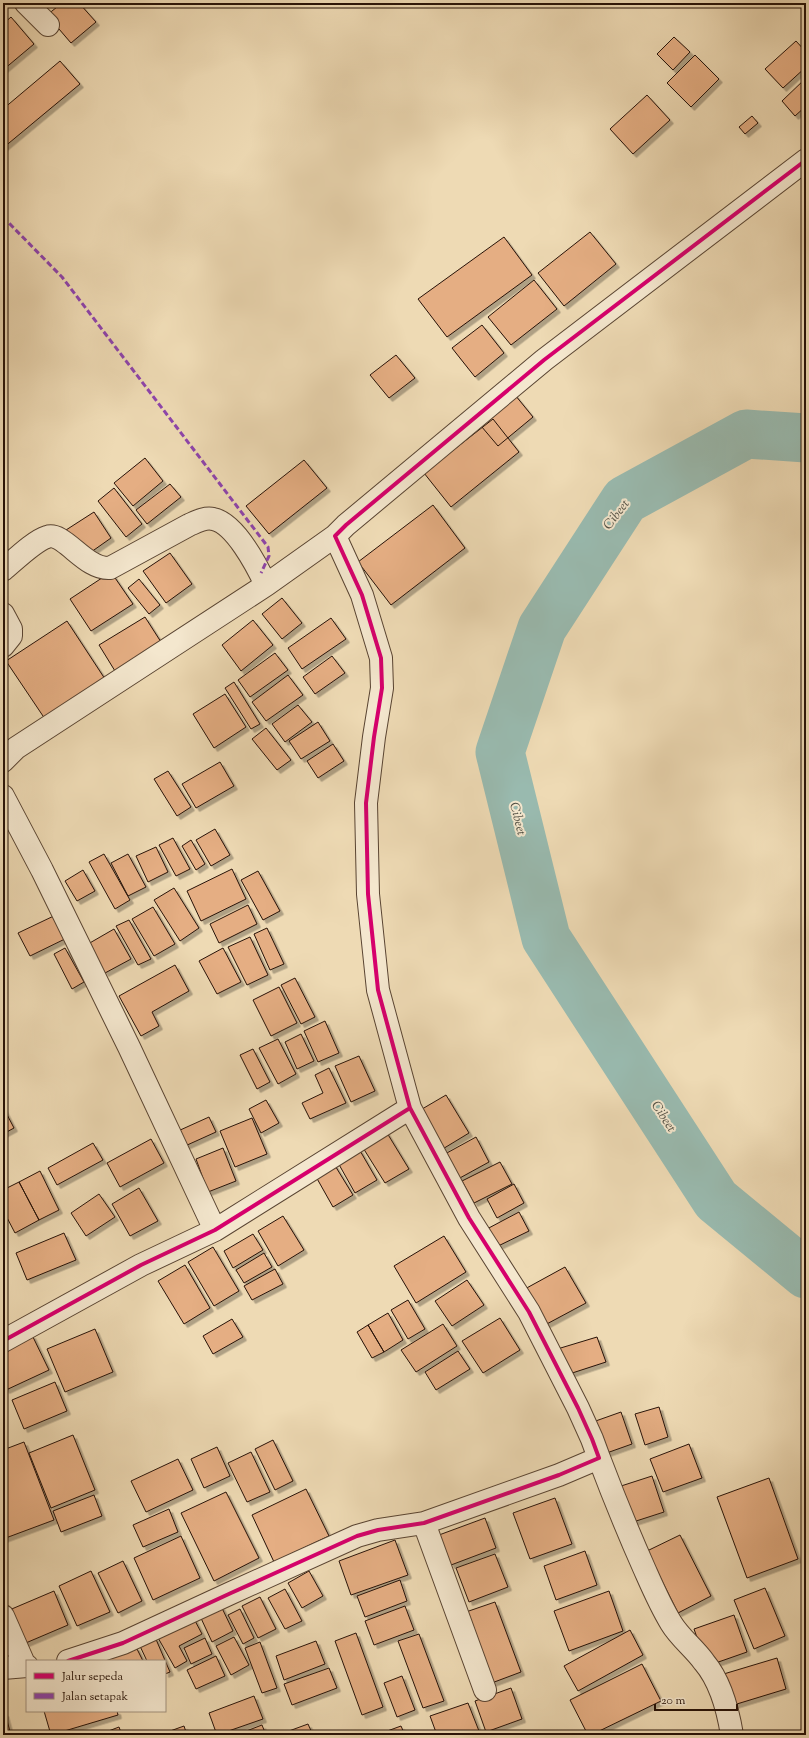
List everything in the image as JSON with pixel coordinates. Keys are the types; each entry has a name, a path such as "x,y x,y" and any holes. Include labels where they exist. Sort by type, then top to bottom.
{"street":[{"path":"26,3 48,26"},
{"path":"3,761 16,748 266,585 335,536 346,525 544,360 806,160"},
{"path":"3,570 39,541 48,536 60,538 96,567 110,568 189,525 212,518 224,524 237,537 253,561 266,585"},
{"path":"335,536 362,595 381,658 382,688 366,803 368,894 378,990 410,1108 470,1218 529,1312 581,1414 630,1536 656,1594 671,1623 684,1641 704,1662 716,1680 728,1715 732,1735"},
{"path":"3,614 11,629 11,636 3,646"},
{"path":"3,796 42,870 215,1230"},
{"path":"3,1341 141,1265 215,1230 410,1108"},
{"path":"71,1660 123,1643 230,1592 357,1536 378,1530 424,1523 559,1475 598,1458"},
{"path":"424,1523 485,1690"},
{"path":"3,1616 26,1666 3,1668"}],"building":[{"path":"62,3 79,3 96,22 71,43 47,15"},
{"path":"11,17 34,44 3,70 3,24"},
{"path":"674,37 690,52 673,70 657,54"},
{"path":"796,41 806,52 806,67 783,88 765,69"},
{"path":"695,55 719,79 691,107 667,83"},
{"path":"60,61 80,84 3,148 3,109"},
{"path":"806,78 806,106 795,116 782,101"},
{"path":"647,95 670,120 633,154 610,129"},
{"path":"752,116 758,123 745,134 739,127"},
{"path":"590,232 616,264 564,306 538,273"},
{"path":"504,237 532,275 447,337 418,299"},
{"path":"534,280 557,309 511,345 488,317"},
{"path":"482,325 504,353 475,377 452,348"},
{"path":"396,355 415,378 389,398 370,375"},
{"path":"511,390 533,417 498,446 476,420"},
{"path":"493,419 519,452 451,507 424,473"},
{"path":"145,458 163,481 133,506 114,483"},
{"path":"304,460 327,488 269,534 246,506"},
{"path":"170,484 181,497 147,524 136,510"},
{"path":"114,488 142,524 126,537 98,501"},
{"path":"433,505 465,548 391,605 358,562"},
{"path":"94,512 111,538 84,557 66,530"},
{"path":"170,553 192,584 166,603 143,571"},
{"path":"111,572 133,604 91,631 70,599"},
{"path":"139,579 160,605 149,614 128,588"},
{"path":"282,598 302,623 282,639 262,614"},
{"path":"145,617 161,642 115,671 99,645"},
{"path":"331,618 346,639 302,669 288,648"},
{"path":"253,620 273,645 241,671 222,645"},
{"path":"67,621 105,679 45,719 6,661"},
{"path":"275,653 288,670 250,697 238,680"},
{"path":"332,656 345,673 315,694 303,677"},
{"path":"288,675 303,695 266,721 252,702"},
{"path":"234,682 260,724 251,729 225,688"},
{"path":"225,694 246,727 214,748 193,714"},
{"path":"298,705 312,722 285,742 272,724"},
{"path":"318,722 330,741 301,759 289,741"},
{"path":"266,728 291,760 277,770 252,739"},
{"path":"333,744 344,761 318,778 307,761"},
{"path":"220,762 234,786 196,808 182,784"},
{"path":"168,771 191,807 177,816 154,779"},
{"path":"215,829 230,855 211,866 196,840"},
{"path":"173,838 190,869 176,876 159,845"},
{"path":"191,840 205,864 196,870 182,846"},
{"path":"156,847 168,872 148,882 136,856"},
{"path":"104,854 130,900 115,909 89,862"},
{"path":"128,854 146,887 128,896 111,863"},
{"path":"232,869 246,899 201,921 187,891"},
{"path":"83,870 95,891 77,901 65,881"},
{"path":"258,871 280,911 263,920 241,880"},
{"path":"174,888 199,928 180,941 154,900"},
{"path":"248,905 257,924 219,943 210,924"},
{"path":"153,907 175,944 154,956 132,919"},
{"path":"60,913 71,936 30,956 18,933"},
{"path":"129,920 151,959 138,965 116,926"},
{"path":"267,928 284,964 270,970 254,934"},
{"path":"114,929 131,959 105,973 88,944"},
{"path":"250,937 268,975 247,985 228,947"},
{"path":"65,948 84,982 72,989 54,954"},
{"path":"223,948 241,982 217,994 199,961"},
{"path":"175,965 189,991 152,1012 159,1026 141,1036 119,996"},
{"path":"295,978 315,1017 301,1024 281,985"},
{"path":"279,987 297,1023 271,1036 253,1000"},
{"path":"325,1021 339,1053 318,1062 304,1031"},
{"path":"301,1034 314,1061 297,1069 285,1042"},
{"path":"278,1039 296,1074 278,1084 259,1048"},
{"path":"253,1049 270,1082 257,1089 240,1055"},
{"path":"359,1056 375,1091 351,1102 335,1066"},
{"path":"329,1068 346,1103 310,1119 302,1103 323,1093 315,1075"},
{"path":"446,1095 469,1133 441,1150 417,1112"},
{"path":"266,1100 279,1123 261,1133 249,1109"},
{"path":"3,1107 14,1128 3,1134"},
{"path":"209,1117 216,1132 185,1146 178,1131"},
{"path":"252,1118 267,1154 235,1167 220,1131"},
{"path":"384,1128 409,1169 385,1183 360,1143"},
{"path":"476,1137 489,1162 458,1179 445,1154"},
{"path":"151,1139 164,1163 120,1187 107,1163"},
{"path":"93,1143 103,1160 57,1185 48,1168"},
{"path":"223,1148 236,1181 208,1192 196,1159"},
{"path":"359,1149 377,1180 355,1193 337,1161"},
{"path":"500,1162 512,1184 474,1203 462,1181"},
{"path":"334,1164 353,1195 333,1207 315,1175"},
{"path":"40,1171 59,1210 39,1220 19,1182"},
{"path":"19,1182 39,1220 15,1233 3,1210 3,1190"},
{"path":"514,1184 524,1203 497,1218 487,1199"},
{"path":"139,1188 158,1221 130,1236 112,1204"},
{"path":"99,1194 115,1217 86,1236 71,1213"},
{"path":"519,1212 529,1231 494,1248 485,1230"},
{"path":"283,1216 304,1250 278,1266 258,1231"},
{"path":"64,1233 76,1260 27,1280 16,1253"},
{"path":"253,1234 263,1250 233,1268 224,1251"},
{"path":"444,1236 466,1272 416,1303 394,1266"},
{"path":"213,1247 239,1291 214,1306 188,1262"},
{"path":"264,1253 272,1267 244,1283 236,1270"},
{"path":"185,1265 210,1308 184,1324 158,1281"},
{"path":"565,1267 586,1303 543,1326 523,1290"},
{"path":"275,1269 283,1284 252,1300 244,1286"},
{"path":"467,1280 484,1305 452,1326 435,1301"},
{"path":"408,1300 425,1329 408,1339 391,1310"},
{"path":"388,1313 403,1340 384,1352 368,1325"},
{"path":"500,1318 520,1350 483,1373 462,1341"},
{"path":"232,1319 243,1337 213,1354 203,1336"},
{"path":"443,1324 457,1346 416,1372 401,1350"},
{"path":"368,1325 384,1352 372,1358 357,1332"},
{"path":"95,1329 113,1372 65,1392 47,1349"},
{"path":"32,1335 49,1370 6,1390 3,1384 3,1348"},
{"path":"597,1337 606,1362 563,1376 554,1350"},
{"path":"458,1351 470,1369 436,1390 425,1372"},
{"path":"55,1382 67,1411 24,1429 12,1400"},
{"path":"659,1407 668,1437 645,1445 635,1414"},
{"path":"621,1412 632,1444 601,1455 590,1423"},
{"path":"73,1435 95,1490 51,1508 29,1453"},
{"path":"273,1440 293,1481 275,1490 255,1449"},
{"path":"24,1442 54,1520 3,1539 3,1450"},
{"path":"689,1444 702,1478 663,1492 650,1459"},
{"path":"217,1447 230,1476 204,1488 191,1459"},
{"path":"251,1452 270,1492 247,1502 228,1463"},
{"path":"178,1459 193,1490 146,1512 131,1481"},
{"path":"652,1476 664,1512 630,1523 618,1487"},
{"path":"769,1478 798,1559 747,1578 717,1497"},
{"path":"306,1489 329,1536 274,1562 252,1515"},
{"path":"226,1492 259,1558 214,1581 181,1513"},
{"path":"94,1495 102,1516 61,1532 53,1511"},
{"path":"555,1498 572,1544 530,1559 513,1513"},
{"path":"169,1509 178,1532 143,1547 133,1525"},
{"path":"485,1518 496,1548 451,1565 439,1535"},
{"path":"680,1535 711,1596 678,1613 647,1551"},
{"path":"181,1536 200,1578 153,1600 134,1558"},
{"path":"395,1540 408,1575 351,1595 339,1561"},
{"path":"585,1551 597,1585 556,1600 544,1566"},
{"path":"495,1554 508,1587 469,1602 456,1568"},
{"path":"123,1561 142,1601 118,1613 98,1573"},
{"path":"91,1571 110,1612 77,1626 59,1586"},
{"path":"309,1571 323,1596 302,1608 288,1583"},
{"path":"400,1580 407,1601 365,1617 357,1596"},
{"path":"765,1588 785,1636 754,1649 734,1600"},
{"path":"285,1589 302,1621 285,1629 268,1598"},
{"path":"54,1591 68,1625 21,1645 7,1611"},
{"path":"609,1591 623,1631 569,1651 554,1611"},
{"path":"260,1597 276,1629 258,1638 242,1606"},
{"path":"495,1602 521,1672 489,1684 463,1613"},
{"path":"221,1606 233,1631 212,1642 200,1616"},
{"path":"405,1606 414,1630 374,1645 365,1621"},
{"path":"240,1609 254,1638 243,1644 228,1615"},
{"path":"734,1615 747,1652 707,1666 694,1629"},
{"path":"193,1617 202,1634 179,1646 187,1661 175,1668 157,1636"},
{"path":"630,1630 643,1655 578,1691 564,1666"},
{"path":"356,1633 383,1707 362,1715 335,1641"},
{"path":"419,1634 444,1701 423,1708 398,1641"},
{"path":"155,1637 165,1660 147,1660 139,1644"},
{"path":"234,1637 249,1665 231,1675 216,1646"},
{"path":"205,1638 212,1654 191,1664 184,1648"},
{"path":"316,1641 325,1664 284,1680 276,1656"},
{"path":"260,1642 277,1688 262,1693 245,1648"},
{"path":"136,1647 142,1660 106,1660"},
{"path":"216,1656 225,1676 196,1689 187,1670"},
{"path":"777,1658 786,1689 727,1707 717,1676"},
{"path":"166,1663 170,1672 166,1674"},
{"path":"642,1664 661,1701 591,1735 588,1735 570,1700"},
{"path":"329,1668 337,1688 292,1705 284,1684"},
{"path":"402,1676 415,1710 397,1717 384,1683"},
{"path":"511,1688 522,1719 486,1732 475,1701"},
{"path":"254,1696 263,1719 217,1735 209,1713"},
{"path":"468,1703 479,1731 469,1735 437,1735 430,1716"},
{"path":"44,1712 117,1712 118,1715 51,1735"},
{"path":"3,1713 5,1713 11,1735 3,1735"},
{"path":"308,1724 313,1735 278,1735"},
{"path":"262,1725 266,1735 236,1735"},
{"path":"184,1726 187,1735 159,1735"},
{"path":"401,1726 405,1735 379,1734"},
{"path":"119,1727 122,1735 98,1735"}],"waterway":[{"name":"Cibeet","path":"806,438 746,434 625,500 542,628 500,752 546,938 716,1200 806,1274"}],"marked path":[{"path":"3,217 62,277 268,547 269,556 261,573"}],"cycle path":[{"path":"3,1341 141,1265 215,1230 410,1108 378,990 368,894 366,803 382,688 381,658 362,595 335,536 346,525 544,360 806,160"},
{"path":"71,1660 123,1643 357,1536 378,1530 424,1523 559,1475 599,1458 578,1408 529,1312 469,1218 410,1108"}]}
